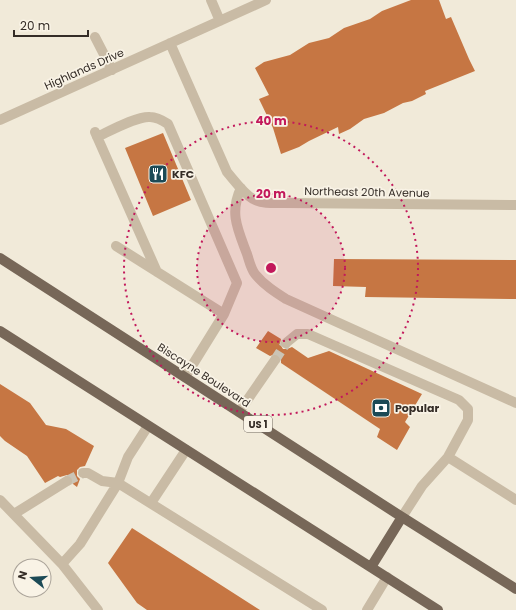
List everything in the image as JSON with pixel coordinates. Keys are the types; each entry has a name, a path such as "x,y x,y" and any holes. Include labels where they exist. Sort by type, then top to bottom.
{"main road":[{"name":"Biscayne Boulevard","path":"0,258 516,589"},
{"path":"0,331 438,610"},
{"path":"371,567 402,517"}],"street":[{"path":"211,0 220,21"},
{"name":"Highlands Drive","path":"0,120 266,0"},
{"path":"95,37 112,70"},
{"name":"Northeast 20th Avenue","path":"170,43 227,172 253,199 273,203 516,206"},
{"path":"157,272 96,134 140,118 151,117 161,119 168,124 237,283 224,314 185,377"},
{"path":"241,188 236,198 234,209 236,224 254,272 269,288 286,300 516,403"},
{"path":"116,246 224,314"},
{"path":"286,343 297,334 308,334 459,400 468,409 468,420 448,457 422,486 402,517"},
{"path":"239,412 274,360"},
{"path":"62,564 80,544 118,483 128,457 148,426"},
{"path":"151,503 186,450"},
{"path":"448,457 516,500"},
{"path":"83,473 88,473 102,481 118,483 322,610"},
{"path":"14,514 67,481"},
{"path":"0,500 62,564 98,610"},
{"path":"367,610 387,577"}],"building":[{"path":"411,0 439,0 446,19 451,17 475,71 425,91 426,94 412,101 403,103 384,113 364,119 350,129 339,134 338,127 299,147 281,154 273,128 259,99 269,95 255,68 264,62 290,55 309,43 329,38 344,28 370,19 382,11"},
{"name":"KFC","path":"163,133 191,200 153,216 125,148"},
{"path":"334,259 516,260 516,299 365,297 366,287 333,286"},
{"name":"Popular","path":"268,331 281,339 280,344 283,349 292,347 308,358 329,351 422,394 405,422 410,427 397,450 377,437 380,429 281,363 281,358 279,355 275,354 270,356 256,348"},
{"path":"0,384 30,403 46,425 66,429 94,446 85,466 80,467 77,470 77,476 80,479 77,487 73,484 72,477 67,475 60,477 58,476 45,483 27,456 0,436"},
{"path":"132,528 260,610 147,610 137,603 108,563"}],"tunnel":[{"path":"275,360 286,343"},
{"path":"67,481 83,473"}],"place":[{"name":"KFC","path":"158,174"},
{"name":"Popular","path":"381,408"}]}
